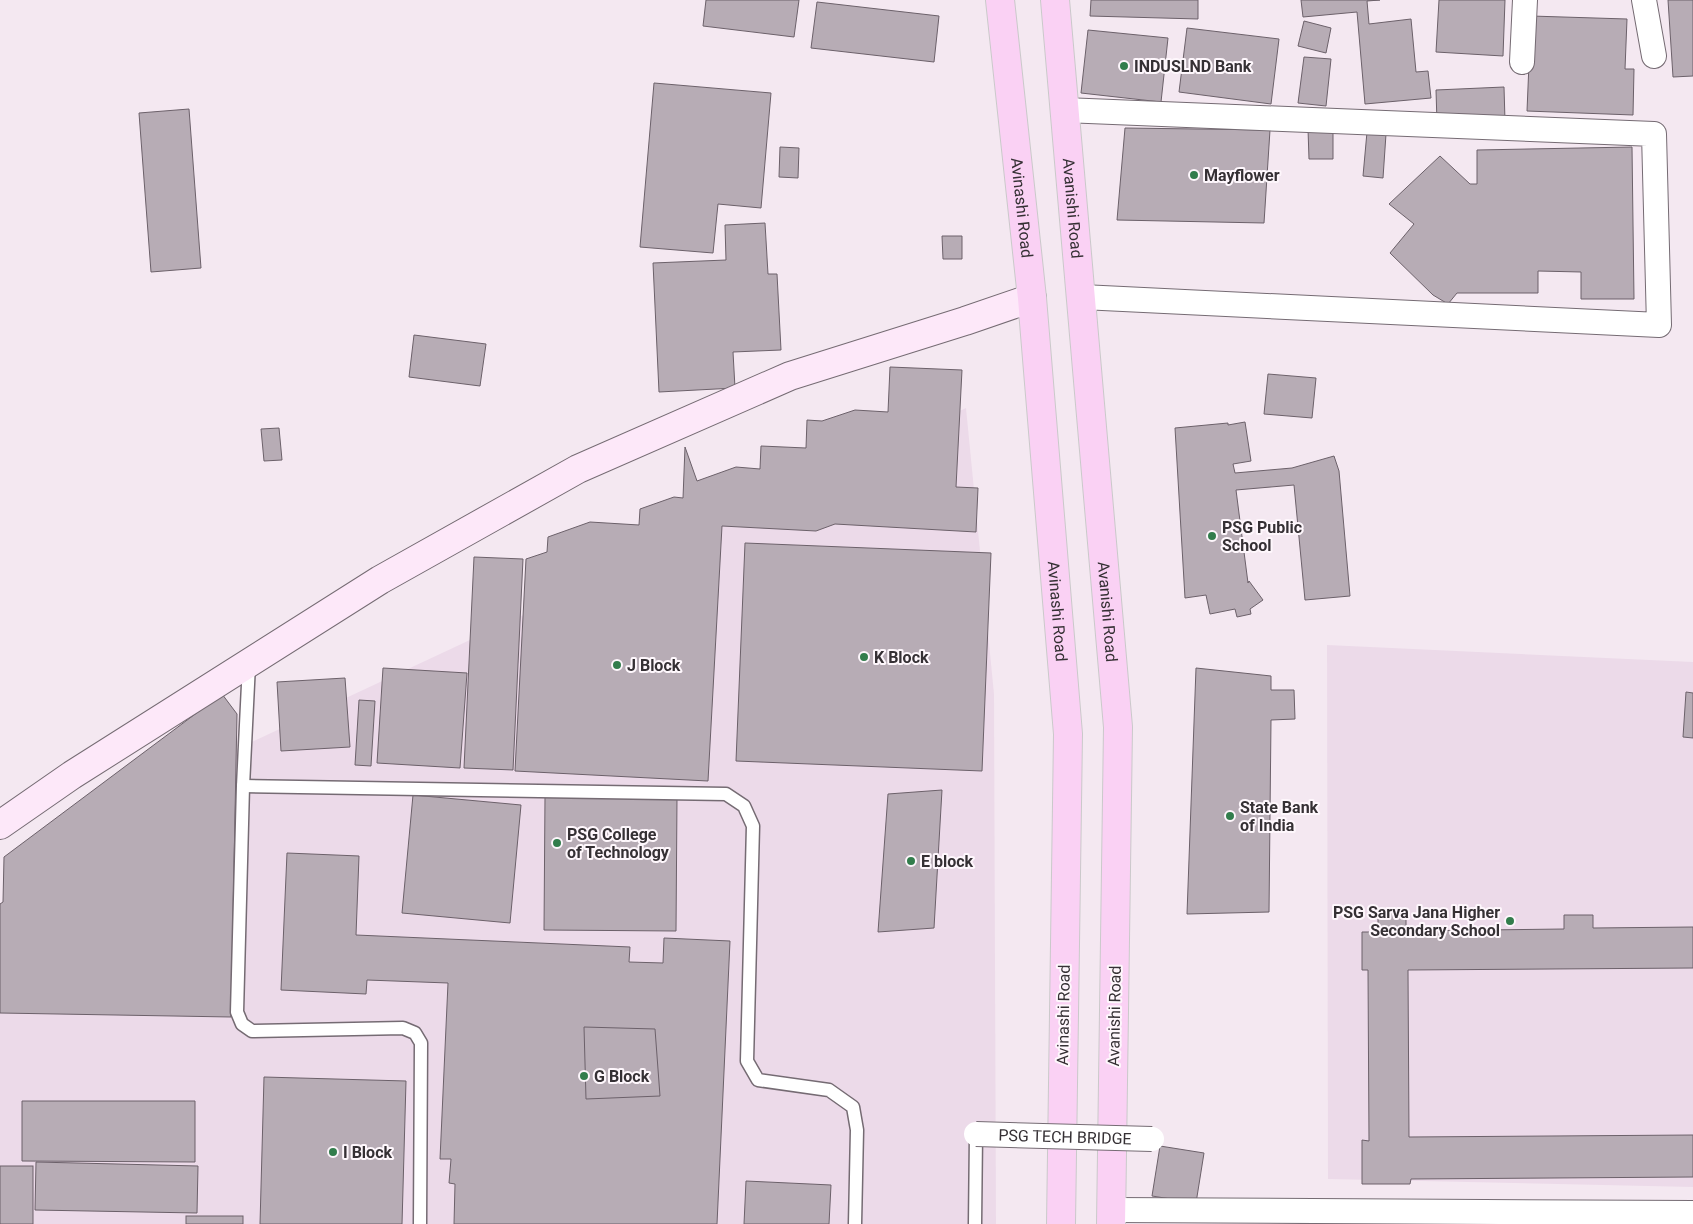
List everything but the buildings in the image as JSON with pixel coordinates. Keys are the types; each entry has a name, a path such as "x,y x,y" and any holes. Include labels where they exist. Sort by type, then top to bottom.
{"main road":[{"name":"Avinashi Road","path":"1000,0 1032,298 1068,734 1061,1224"},
{"name":"Avanishi Road","path":"1055,0 1118,727 1111,1217"}],"street":[{"path":"1522,62 1525,0"},
{"path":"1644,0 1654,56"},
{"path":"1064,110 1654,134 1659,325 1082,297"},
{"path":"0,825 72,775 380,580 578,469 790,376 1032,298"},
{"name":"PSG TECH BRIDGE","path":"976,1134 1152,1139"},
{"path":"1111,1217 1693,1213"}],"lane":[{"path":"250,662 243,786 237,1012 242,1024 252,1030 403,1028 416,1033 422,1043 420,1224"},
{"path":"243,786 726,794 744,806 753,826 747,1061 758,1080 829,1090 853,1107 857,1130 855,1224"},
{"path":"975,1224 976,1134"}],"shaded area":[{"name":"PSG College of Technology","path":"966,408 994,694 996,1224 0,1224 0,937 239,748"},
{"name":"PSG Sarva Jana Higher Secondary School","path":"1327,645 1693,662 1693,1187 1328,1179"}],"place":[{"name":"INDUSLND Bank","path":"1124,66"},
{"name":"Mayflower","path":"1194,175"},
{"name":"PSG Public School","path":"1212,536"},
{"name":"K Block","path":"864,657"},
{"name":"J Block","path":"617,665"},
{"name":"State Bank of India","path":"1230,816"},
{"name":"PSG College of Technology","path":"557,843"},
{"name":"E block","path":"911,861"},
{"name":"PSG Sarva Jana Higher Secondary School","path":"1510,921"},
{"name":"G Block","path":"584,1076"},
{"name":"I Block","path":"333,1152"}]}
